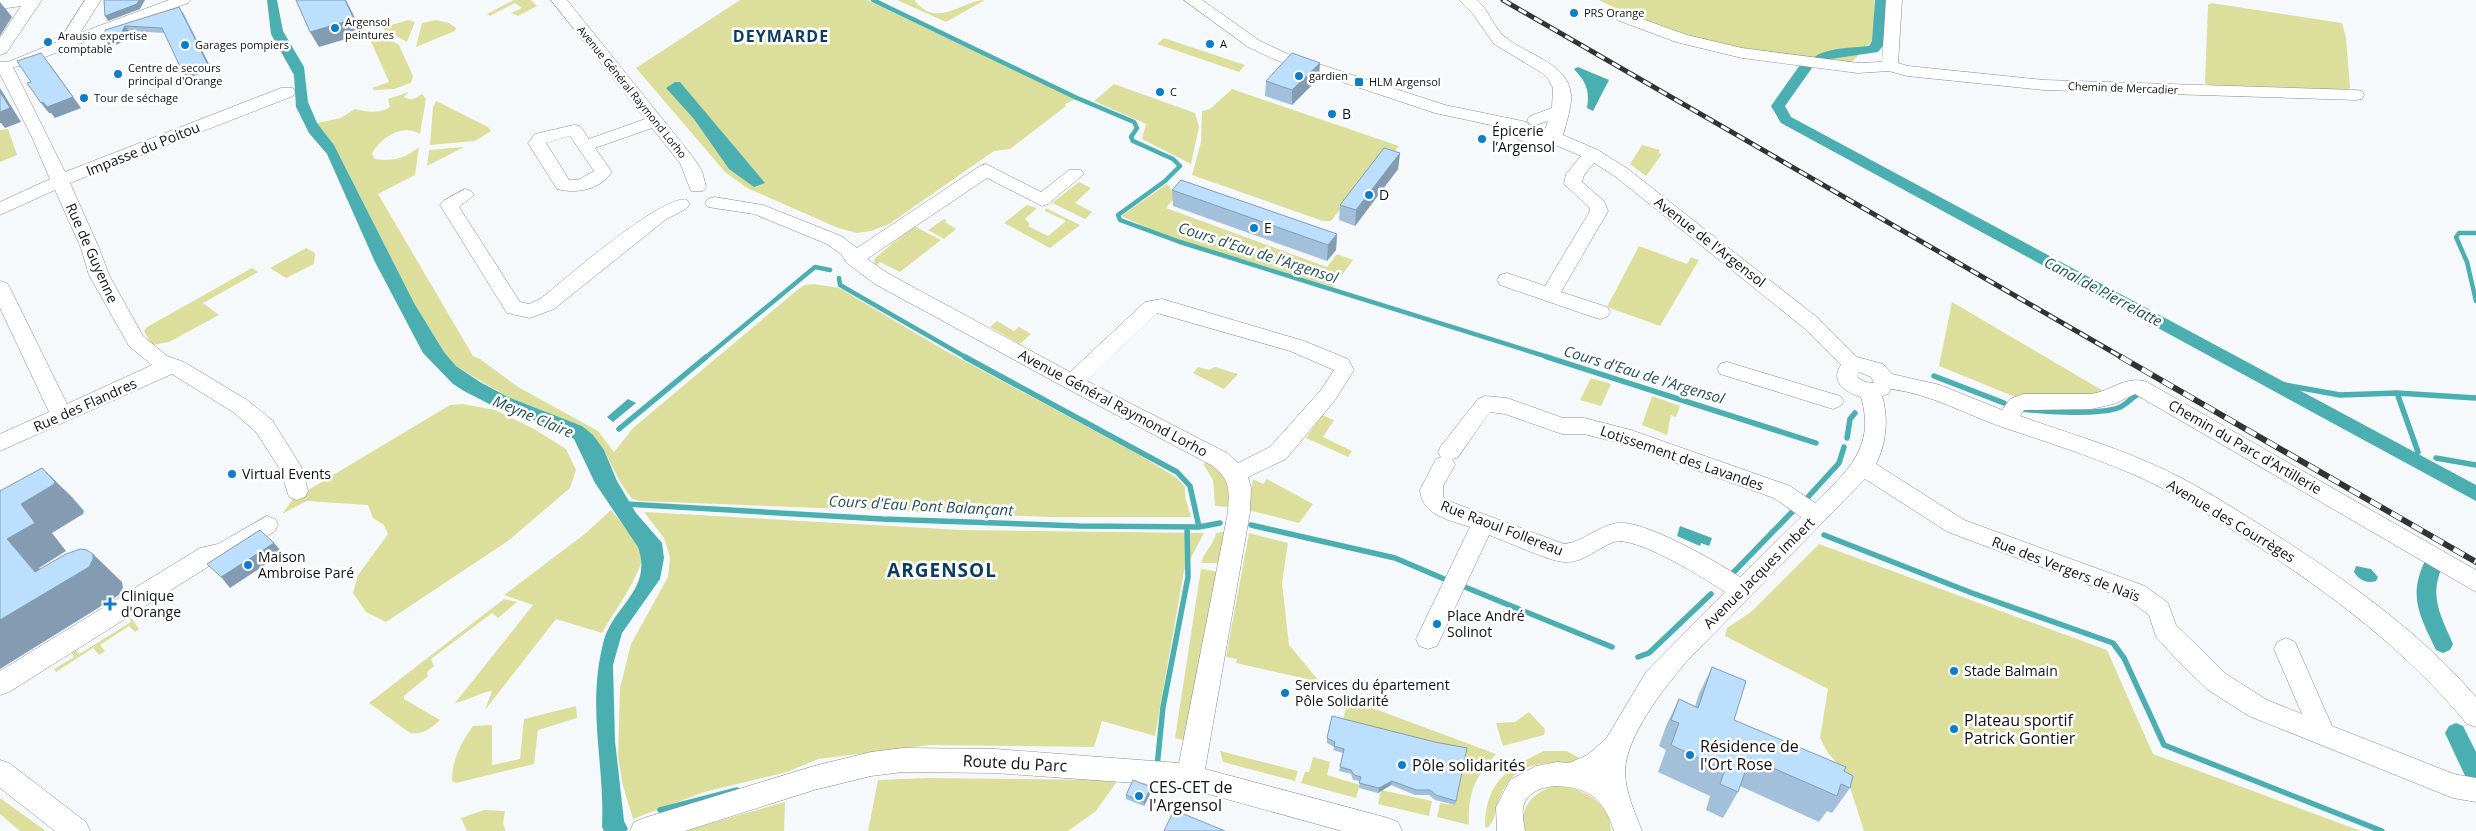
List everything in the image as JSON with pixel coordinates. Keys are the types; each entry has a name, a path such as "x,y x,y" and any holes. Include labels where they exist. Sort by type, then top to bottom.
{"street":[{"path":"2,61 33,0"},
{"path":"0,4 33,0"},
{"path":"72,42 71,35 93,0"},
{"path":"2,61 72,42 184,0"},
{"name":"Avenue Général Raymond Lorho","path":"559,0 657,121 693,171 697,187"},
{"path":"1192,0 1254,44 1282,57 1432,106 1528,123 1561,111"},
{"path":"1467,0 1479,8 1498,40 1548,70 1558,79 1563,90 1564,100 1554,133 1545,140 1533,140 1524,135 1528,123"},
{"path":"1890,66 1894,0"},
{"name":"Chemin de Mercadier","path":"1624,17 1682,39 1742,53 1858,68 1890,66 1907,71 2044,85 2356,95"},
{"name":"Rue de Guyenne","path":"2,61 40,135 99,275 136,341 146,352 169,366 177,367 240,406 264,426 291,468 298,491"},
{"name":"Impasse du Poitou","path":"0,209 60,182 287,92"},
{"path":"585,146 657,121"},
{"name":"Avenue de l'Argensol","path":"1554,133 1622,173 1825,334 1854,365"},
{"path":"1550,294 1599,211 1598,205 1573,184 1575,174 1592,154"},
{"path":"854,260 992,165 1042,200 1075,174"},
{"path":"465,194 448,205 514,308 530,311 548,304 658,216 681,204 683,194 697,187 709,187 717,192 718,195 714,203"},
{"name":"Avenue Général Raymond Lorho","path":"681,204 688,209 699,210 714,203 748,207 785,219 834,240 848,250 854,260 882,279 1219,459 1237,473"},
{"path":"1507,280 1600,312"},
{"path":"0,288 5,311 62,416"},
{"path":"1073,382 1152,308 1162,306 1297,346 1341,364 1344,370 1328,395 1278,454 1237,473 1240,486 1239,512 1190,777"},
{"path":"1854,365 1874,368 1884,376 1856,391"},
{"name":"Avenue Jacques Imbert","path":"1574,774 1596,762 1615,747 1655,680 1678,654 1816,516 1863,466 1874,436 1873,405 1856,391 1846,374 1849,367 1854,365"},
{"name":"Rue des Flandres","path":"0,443 169,366"},
{"name":"Avenue des Courrèges","path":"1727,369 1856,391 1928,388 2006,420 2137,467 2188,492 2244,526 2338,589 2389,627 2431,666 2476,716"},
{"name":"Chemin du Parc d'Artillerie","path":"2006,420 2017,404 2023,402 2092,401 2104,399 2129,386 2140,387 2476,582"},
{"name":"Lotissement des Lavandes","path":"1446,459 1474,416 1485,404 1507,406 1562,426 1584,426 1623,436 1782,492 1816,516"},
{"name":"Rue Raoul Follereau","path":"1446,459 1430,490 1430,498 1438,506 1563,553 1582,551 1611,534 1620,532 1633,535 1672,548 1707,567 1742,591"},
{"name":"Rue des Vergers de Naïs","path":"1863,466 1956,526 1989,540 2137,593 2160,610 2164,630 2217,682 2258,708 2453,786 2476,790"},
{"path":"1428,639 1483,523"},
{"path":"0,684 208,555 223,552 267,525"},
{"path":"2286,649 2324,736"},
{"name":"Avenue Jacques Imbert","path":"1615,747 1612,773 1619,805 1628,831"},
{"name":"Route du Parc","path":"644,831 814,778 871,764 903,760 1004,761 1106,768 1190,777 1388,831"},
{"path":"0,772 76,831"},
{"path":"1505,825 1516,794 1531,780 1544,774 1558,772 1574,774 1599,786 1619,805"}],"green space":[{"path":"514,0 531,0 537,6 518,16 511,13 522,8 515,3 490,16 487,14"},
{"path":"740,0 867,0 1076,99 1065,104 1066,106 1010,149 994,151 889,224 871,231 857,233 838,228 747,188 725,172 636,68"},
{"path":"897,0 914,0 923,9 932,13 941,13 976,1 985,0 946,22"},
{"path":"1599,0 1874,0 1874,39 1849,65 1752,50 1690,36 1659,26"},
{"path":"2211,3 2342,23 2346,38 2350,88 2342,91 2212,88 2205,83 2208,5"},
{"path":"408,20 415,22 407,42 382,28"},
{"path":"436,20 449,23 456,28 455,31 416,47 422,23"},
{"path":"366,30 384,36 399,45 413,76 411,83 394,89 374,90 372,88 389,82"},
{"path":"1164,38 1245,65 1239,72 1157,44"},
{"path":"1114,84 1195,113 1199,127 1191,164 1142,139 1146,124 1094,101"},
{"path":"1232,89 1399,146 1386,162 1378,161 1331,221 1323,221 1192,175 1201,142 1202,111 1210,109"},
{"path":"409,92 404,97 412,99 422,94 426,99 420,134 406,130 399,131 380,143 372,154 375,159 393,159 409,154 419,147 415,175 378,194 473,356 480,359 518,387 598,431 614,452 633,428 796,291 804,285 814,284 839,288 944,350 1138,454 1177,478 1185,487 1185,497 1191,517 1050,517 640,501 632,499 620,482 604,450 582,426 508,397 456,366 444,352 414,303 334,145 317,123 341,118 355,109 368,112 382,111 390,107 388,99"},
{"path":"436,101 488,127 491,131 475,141 430,145 433,107"},
{"path":"8,129 17,155 0,162 0,130"},
{"path":"1642,145 1660,150 1658,153 1662,154 1646,176 1630,164"},
{"path":"464,147 427,166 429,150"},
{"path":"1079,182 1091,188 1075,203 1092,212 1085,219 1052,203"},
{"path":"1167,184 1176,196 1166,208 1327,267 1337,254 1353,260 1333,287 1166,236 1121,216"},
{"path":"1027,205 1037,208 1025,219 1030,224 1028,226 1048,236 1066,221 1045,211 1046,208 1080,225 1050,248 1004,223"},
{"path":"944,219 947,220 945,222 956,229 944,239 928,230"},
{"path":"914,226 941,240 900,272 880,262 876,266 874,263 875,258"},
{"path":"1639,246 1687,264 1691,257 1699,260 1660,326 1607,307"},
{"path":"306,248 315,253 314,264 286,278 270,268"},
{"path":"252,268 258,272 203,303 219,315 169,342 152,345 144,331 147,327"},
{"path":"1952,302 2105,392 2090,396 2020,399 1939,366"},
{"path":"997,321 1014,331 1019,327 1031,334 1020,344 990,327"},
{"path":"1198,367 1209,370 1215,367 1238,374 1224,389 1193,373"},
{"path":"1591,378 1611,384 1601,406 1580,400"},
{"path":"1652,396 1680,406 1676,417 1671,415 1667,435 1642,425"},
{"path":"463,404 495,410 534,429 566,449 576,470 570,488 508,541 386,622 366,612 353,593 358,575 388,534 384,525 373,518 368,505 307,501 282,514 293,499 450,405"},
{"path":"1322,415 1334,420 1323,437 1352,451 1348,457 1306,438"},
{"path":"1207,462 1230,480 1231,507 1215,506 1213,480 1203,464"},
{"path":"1253,479 1263,484 1267,479 1313,504 1299,523 1248,510"},
{"path":"611,510 635,540 642,558 637,574 602,633 556,619 485,710 492,691 455,703 533,605 504,595 586,533"},
{"path":"644,512 961,530 1204,533 1184,571 1155,736 1102,721 1094,747 930,745 818,759 787,772 704,792 633,819 623,786 618,757 620,688 631,644 668,577 670,557 664,538"},
{"path":"1227,531 1221,563 1201,563 1216,533"},
{"path":"1249,533 1288,543 1282,583 1289,645 1320,682 1236,663 1237,659 1226,657"},
{"name":"Stade Balmain","path":"1819,544 2107,650 2153,754 2361,831 1864,831 1845,772 1828,753 1820,738 1828,689 1725,636 1727,628 1751,612"},
{"path":"1201,569 1220,572 1187,741 1175,738"},
{"path":"504,599 517,602 498,618 492,613 431,659 434,666 427,672 428,676 404,696 404,699 440,720 434,726 423,732 410,733 369,703"},
{"path":"127,615 129,615 139,629 135,632 129,626 100,645 105,651 99,655 93,648 56,672 54,669 74,657 70,650 74,647 79,654 131,622"},
{"path":"1348,699 1496,754 1482,771 1474,786 1471,795 1469,825 1437,817 1440,803 1455,805 1342,724"},
{"path":"576,706 577,718 538,730 534,764 456,783 452,781 452,773 458,752 473,726 492,725 492,765 520,759 524,719"},
{"path":"1529,712 1545,729 1544,735 1503,746 1496,723 1515,722"},
{"path":"1220,751 1298,771 1295,781 1223,762"},
{"path":"1544,751 1567,751 1581,759 1578,762 1540,764 1520,771 1504,789 1493,820 1487,828 1485,826 1486,811 1494,787 1509,771"},
{"path":"1313,757 1330,762 1327,775 1360,785 1356,798 1301,783 1305,772 1309,772"},
{"path":"927,778 1118,780 1096,811 1068,831 868,831 878,780"},
{"path":"1554,786 1574,789 1592,797 1605,811 1611,831 1525,831 1524,815 1529,802 1540,792"},
{"path":"1381,790 1432,801 1429,816 1378,804"},
{"path":"0,798 46,831 20,831 0,814"},
{"path":"785,802 784,831 684,831"},
{"path":"484,810 505,811 503,824 506,831 467,831 461,818"}],"water":[{"name":"Meyne Claire","path":"267,0 277,0 283,31 304,67 308,102 317,123 334,145 414,303 444,352 456,366 480,382 508,397 582,426 593,435 604,450 617,481 636,513 662,543 664,558 660,579 622,633 613,665 615,741 624,821 628,829 626,831 604,831 602,827 596,711 599,665 604,640 609,628 636,586 641,562 638,547 595,483 574,439 534,420 497,408 464,391 453,384 423,353 375,262 327,154 309,133 296,107 294,75 271,34"},
{"path":"1578,67 1609,80 1593,111 1587,108 1588,96 1586,87 1582,78 1574,69"},
{"path":"675,82 680,82 765,183 754,187 729,169 694,119 666,88"},
{"path":"628,399 636,403 613,422 607,417"},
{"path":"1680,526 1712,538 1709,546 1701,543 1700,546 1677,536"},
{"path":"2356,566 2371,569 2378,577 2376,581 2366,582 2358,577 2354,572"}],"building":[{"path":"104,0 139,0 137,4 105,16"},
{"path":"296,0 345,0 354,19 310,32"},
{"name":"Garages pompiers","path":"179,7 208,65 183,73 162,28 125,26 119,37 106,41 105,30"},
{"path":"41,53 73,97 47,107 43,102 41,103 27,83 31,82 17,61"},
{"path":"1292,53 1320,63 1292,90 1266,81"},
{"path":"0,92 10,108 0,112"},
{"path":"1384,148 1400,153 1356,210 1340,205"},
{"path":"1181,180 1337,234 1328,245 1172,190"},
{"path":"42,468 55,482 21,504 35,523 7,539 35,572 66,554 80,549 87,550 93,554 93,559 89,567 0,620 0,491"},
{"path":"260,530 274,543 221,577 207,564"},
{"path":"1712,667 1746,681 1734,720 1846,767 1844,771 1853,776 1850,788 1841,784 1837,796 1750,758 1738,792 1720,784 1725,770 1671,745 1679,723 1671,720 1679,699 1698,708"},
{"name":"Pôle solidarités","path":"1332,716 1435,742 1467,748 1456,801 1436,795 1430,790 1416,790 1392,781 1379,788 1359,783 1361,777 1354,775 1351,770 1340,767 1344,749 1334,746 1335,742 1327,738"},
{"name":"CES-CET de l'Argensol","path":"1133,780 1151,787 1144,802 1126,795"},
{"path":"1174,810 1225,831 1164,831"}],"waterway":[{"name":"Cours d'Eau de l'Argensol","path":"873,0 1077,98 1134,122 1137,128 1131,137 1133,141 1173,159 1180,166 1165,181 1118,215 1120,220 1180,242 1551,358"},
{"name":"Canal de Pierrelatte","path":"1817,61 1827,56 1873,49 1879,42 1881,0"},
{"name":"Canal de Pierrelatte","path":"1805,68 1778,106 1786,120 2476,494"},
{"path":"2476,233 2459,233 2456,237 2467,262 2476,301"},
{"path":"705,358 815,267 830,270"},
{"path":"839,278 840,285 967,358"},
{"path":"619,429 706,357"},
{"path":"965,357 1177,472 1190,486 1199,527"},
{"name":"Cours d'Eau de l'Argensol","path":"1547,357 1816,443"},
{"path":"1934,376 2004,403"},
{"path":"2274,383 2340,395 2397,393"},
{"path":"2023,409 2098,412 2121,407 2141,393"},
{"path":"2397,393 2476,398"},
{"path":"2397,393 2418,452"},
{"path":"1847,438 1850,419 1855,413"},
{"path":"1808,497 1839,463 1844,447"},
{"path":"2436,458 2476,465"},
{"name":"Cours d'Eau Pont Balançant","path":"626,504 882,519 1079,526 1199,527"},
{"name":"Cours d'Eau Pont Balançant","path":"1731,575 1793,511"},
{"name":"Cours d'Eau Pont Balançant","path":"1199,527 1220,523"},
{"name":"Cours d'Eau Pont Balançant","path":"1251,525 1395,558 1449,581"},
{"path":"1157,767 1163,707 1188,577 1187,527"},
{"path":"1824,535 1972,593 2113,643 2124,658 2164,745 2382,831"},
{"name":"Canal de Pierrelatte","path":"2434,563 2428,574 2425,594 2430,613 2443,644"},
{"name":"Cours d'Eau Pont Balançant","path":"1460,585 1612,647"},
{"name":"Cours d'Eau Pont Balançant","path":"1638,657 1649,653 1711,594"},
{"name":"Canal de Pierrelatte","path":"2456,733 2476,775"},
{"path":"660,810 737,790"}],"railway":[{"path":"1503,0 2123,358"},
{"path":"2121,357 2476,562"}],"place":[{"name":"PRS Orange","path":"1574,13"},
{"name":"Argensol peintures","path":"335,28"},
{"name":"Arausio expertise comptable","path":"48,42"},
{"name":"A","path":"1210,44"},
{"name":"Garages pompiers","path":"185,45"},
{"name":"Centre de secours principal d'Orange","path":"118,74"},
{"name":"gardien","path":"1299,76"},
{"name":"HLM Argensol","path":"1359,82"},
{"name":"C","path":"1160,92"},
{"name":"Tour de séchage","path":"84,98"},
{"name":"B","path":"1332,114"},
{"name":"Épicerie l’Argensol","path":"1482,139"},
{"name":"D","path":"1369,195"},
{"name":"E","path":"1254,228"},
{"name":"Virtual Events","path":"232,474"},
{"name":"Maison Ambroise Paré","path":"248,565"},
{"name":"Clinique d'Orange","path":"110,604"},
{"name":"Place André Solinot","path":"1437,624"},
{"name":"Stade Balmain","path":"1954,671"},
{"name":"Services du épartement Pôle Solidarité","path":"1285,693"},
{"name":"Plateau sportif Patrick Gontier","path":"1954,729"},
{"name":"Résidence de l'Ort Rose","path":"1690,755"},
{"name":"Pôle solidarités","path":"1402,765"},
{"name":"CES-CET de l'Argensol","path":"1139,796"}],"district":[{"name":"DEYMARDE","path":"781,36"},
{"name":"ARGENSOL","path":"942,570"}]}
